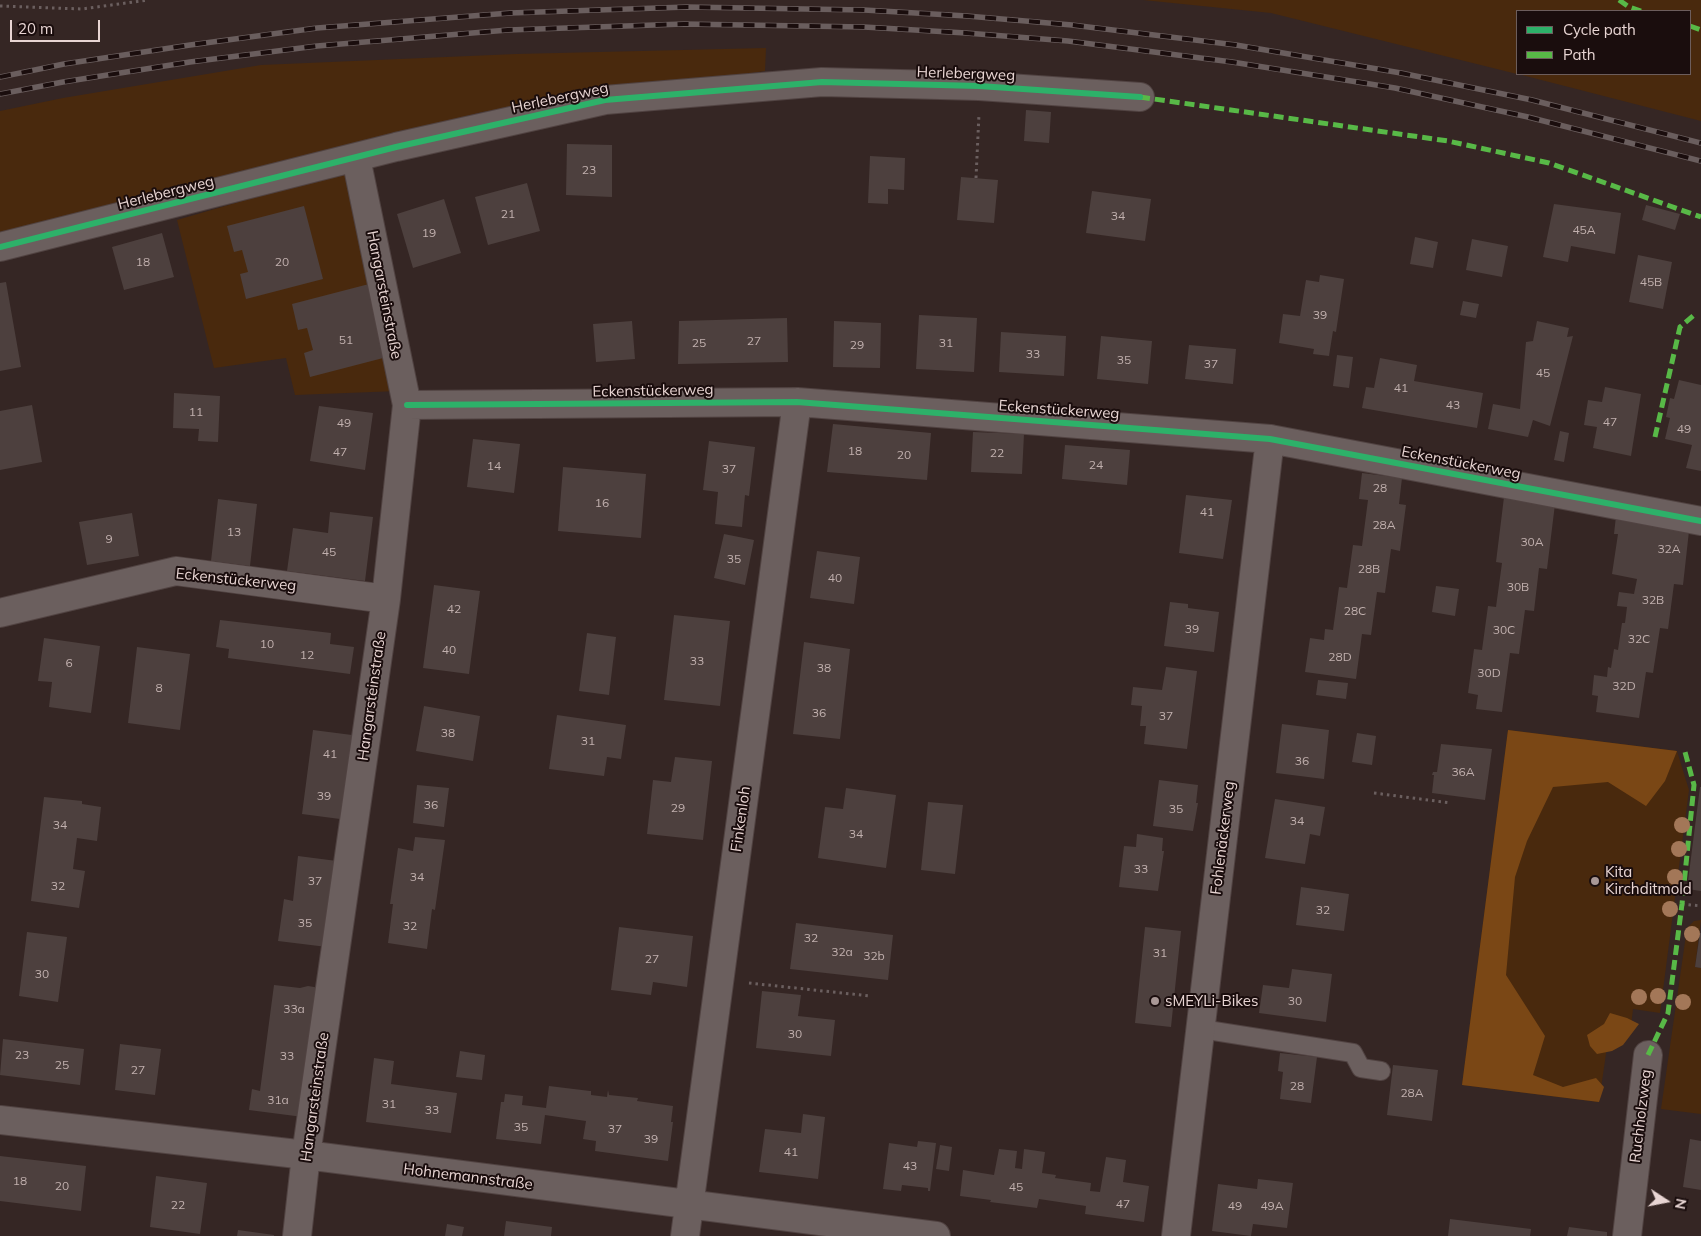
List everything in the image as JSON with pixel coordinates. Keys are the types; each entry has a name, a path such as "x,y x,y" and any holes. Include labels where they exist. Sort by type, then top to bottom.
{"street":[{"name":"Herlebergweg","path":"0,247 396,147 606,100 822,82 979,86 1140,97"},
{"name":"Hangarsteinstraße","path":"297,1236 306,1155 386,599 406,405 356,158"},
{"name":"Eckenstückerweg","path":"406,405 797,402 1270,439 1701,521"},
{"name":"Finkenloh","path":"685,1236 797,402"},
{"name":"Fohlenäckerweg","path":"1176,1236 1270,439"},
{"name":"Eckenstückerweg","path":"0,613 176,571 386,599"},
{"name":"Ruchholzweg","path":"1627,1236 1648,1055"},
{"name":"Hohnemannstraße","path":"0,1120 306,1155 689,1206 936,1236"}],"lane":[{"path":"1201,1029 1353,1053 1361,1068 1381,1071"}],"path":[{"path":"0,6 82,9 148,0"},
{"path":"976,178 979,86"},
{"path":"1374,792 1451,803"},
{"path":"1682,904 1701,906"},
{"path":"720,980 870,996"}],"shaded area":[{"path":"1143,0 1701,0 1701,121 1522,75 1691,75 1691,10 1516,10 1516,74 1271,13"},
{"path":"766,48 765,71 482,112 0,238 0,111 63,98 261,65 516,54"},
{"path":"352,169 398,391 295,395 286,358 214,368 177,220"},
{"name":"Kita Kirchditmold","path":"1508,730 1677,751 1689,790 1660,1013 1633,1009 1630,1035 1609,1033 1599,1102 1462,1085"},
{"path":"1508,730 1677,751 1665,781 1646,806 1608,782 1553,787 1527,841 1515,877 1506,975 1545,1036 1533,1075 1563,1087 1596,1078 1604,1087 1599,1102 1462,1085"},
{"path":"1701,920 1695,967 1701,968 1701,1114 1661,1109 1687,928 1694,921"},
{"path":"1610,1013 1639,1024 1623,1045 1612,1051 1597,1054 1590,1046 1587,1035 1604,1024"}],"building":[{"path":"1026,110 1051,112 1049,143 1024,141"},
{"path":"567,144 612,145 612,197 566,195"},
{"path":"870,156 905,158 904,190 888,189 888,204 868,203"},
{"path":"961,177 998,180 994,223 957,220"},
{"path":"527,183 540,231 488,245 475,197"},
{"path":"1092,191 1151,199 1145,241 1086,233"},
{"path":"444,199 461,253 413,268 397,214"},
{"path":"1554,204 1621,213 1615,254 1571,246 1568,262 1543,257"},
{"path":"1646,205 1680,214 1675,230 1642,220"},
{"path":"304,206 323,279 246,299 240,274 248,272 242,250 234,252 227,226"},
{"path":"162,233 174,277 124,290 112,247"},
{"path":"1415,237 1438,242 1433,268 1410,264"},
{"path":"1472,239 1508,246 1502,277 1466,270"},
{"path":"1638,255 1672,262 1663,309 1629,302"},
{"path":"1320,275 1344,279 1336,332 1333,331 1329,356 1313,354 1314,349 1279,343 1283,314 1300,316 1306,280 1319,282"},
{"path":"6,282 21,367 0,371 0,283"},
{"path":"369,284 387,357 310,377 304,353 313,350 307,328 298,330 292,304"},
{"path":"1463,301 1479,304 1476,318 1460,315"},
{"path":"919,315 977,318 974,372 916,369"},
{"path":"787,318 788,362 678,364 679,321"},
{"path":"632,321 635,359 596,362 593,324"},
{"path":"834,321 881,323 880,368 833,367"},
{"path":"1537,321 1569,328 1567,337 1573,336 1550,426 1533,420 1528,437 1488,429 1493,404 1520,409 1526,342 1533,341"},
{"path":"1001,332 1066,336 1064,376 999,372"},
{"path":"1101,336 1152,341 1148,384 1097,379"},
{"path":"1189,345 1236,349 1233,384 1185,379"},
{"path":"1337,355 1353,357 1349,388 1333,386"},
{"path":"1380,358 1417,365 1414,381 1483,393 1477,428 1362,408 1366,387 1374,388"},
{"path":"1679,380 1701,385 1701,471 1686,468 1692,445 1665,439 1670,418 1666,417 1670,398 1674,399"},
{"path":"1605,387 1641,394 1631,456 1593,448 1597,427 1584,425 1588,400 1602,402"},
{"path":"174,393 220,396 218,442 198,441 199,429 173,428"},
{"path":"32,405 42,462 0,470 0,411"},
{"path":"319,406 373,413 365,470 310,461"},
{"path":"833,424 931,433 927,480 827,472"},
{"path":"1560,431 1569,433 1564,462 1554,460"},
{"path":"973,432 1024,434 1022,474 971,472"},
{"path":"473,439 520,444 514,493 467,487"},
{"path":"709,441 755,447 749,496 745,495 742,527 715,524 718,492 703,490"},
{"path":"1065,445 1130,450 1127,485 1062,479"},
{"path":"563,467 646,474 641,538 558,531"},
{"path":"1362,473 1402,478 1399,504 1406,505 1400,551 1391,549 1385,593 1377,592 1371,635 1362,634 1356,679 1305,672 1310,638 1324,640 1325,629 1333,630 1339,587 1347,588 1353,545 1362,546 1368,500 1359,499"},
{"path":"1186,495 1232,500 1223,559 1179,553"},
{"path":"1504,497 1555,504 1547,569 1539,568 1534,611 1525,610 1519,654 1510,653 1502,712 1476,709 1478,695 1468,693 1474,649 1482,650 1488,606 1496,607 1502,563 1496,562"},
{"path":"218,499 257,504 250,566 211,561"},
{"path":"330,512 373,517 365,581 287,571 293,528 328,533"},
{"path":"132,513 139,556 87,565 79,522"},
{"path":"1616,516 1689,531 1683,585 1674,584 1668,629 1660,628 1653,673 1646,672 1639,718 1596,712 1598,696 1592,695 1594,675 1607,677 1608,667 1611,668 1614,649 1618,650 1622,623 1625,623 1627,607 1617,606 1619,592 1634,594 1637,579 1612,574 1618,534 1614,534"},
{"path":"724,534 754,540 745,585 714,578"},
{"path":"817,551 860,557 854,604 810,598"},
{"path":"434,585 480,591 469,674 423,668"},
{"path":"1436,586 1459,589 1455,616 1432,612"},
{"path":"1170,602 1188,604 1188,608 1219,612 1214,652 1164,646"},
{"path":"674,615 730,621 720,706 664,700"},
{"path":"220,620 331,633 330,644 354,647 350,674 228,658 229,649 216,647"},
{"path":"587,633 616,637 609,695 579,691"},
{"path":"44,638 100,646 91,713 49,707 52,682 38,681"},
{"path":"804,642 850,649 840,739 793,734"},
{"path":"137,647 190,654 180,730 128,723"},
{"path":"1166,667 1197,671 1187,749 1144,744 1146,726 1140,726 1142,706 1131,705 1133,687 1162,690"},
{"path":"1318,680 1348,683 1346,699 1316,695"},
{"path":"424,706 480,716 473,761 416,751"},
{"path":"557,715 626,725 621,759 607,757 604,776 549,769"},
{"path":"1282,724 1329,730 1324,779 1276,773"},
{"path":"313,730 352,735 340,819 302,814"},
{"path":"1357,733 1376,736 1372,765 1352,762"},
{"path":"1441,744 1492,749 1485,800 1432,793 1434,775 1432,775 1433,772 1437,772"},
{"path":"675,757 712,761 703,840 647,834 653,780 671,782"},
{"path":"1159,780 1198,785 1196,803 1198,803 1193,831 1153,826"},
{"path":"417,785 449,788 444,827 413,823"},
{"path":"1701,787 1701,891 1687,889"},
{"path":"846,788 896,795 886,868 818,858 825,807 843,809"},
{"path":"44,797 82,801 82,804 101,807 97,841 77,838 73,869 85,871 79,908 31,901"},
{"path":"1275,799 1325,807 1320,836 1310,834 1305,864 1265,858"},
{"path":"928,802 963,805 955,874 921,870"},
{"path":"1137,834 1163,838 1162,851 1164,851 1158,891 1119,887 1124,846 1136,847"},
{"path":"415,837 445,840 435,910 432,909 427,949 388,943 393,904 390,904 398,848 413,851"},
{"path":"298,856 337,861 327,947 278,941 284,899 293,901"},
{"path":"1301,887 1349,894 1344,931 1296,925"},
{"path":"796,923 893,935 888,980 790,969"},
{"path":"619,927 693,936 687,987 653,982 651,995 611,990"},
{"path":"1145,927 1181,931 1171,1027 1135,1023"},
{"path":"27,932 67,937 58,1002 19,996"},
{"path":"1701,933 1701,968 1695,967"},
{"path":"1292,969 1332,974 1326,1022 1259,1013 1263,985 1289,988"},
{"path":"274,985 320,988 303,1117 249,1110 252,1089 260,1091"},
{"path":"762,991 801,995 798,1016 835,1020 831,1056 756,1048"},
{"path":"3,1039 84,1049 80,1085 0,1075"},
{"path":"120,1044 161,1049 155,1095 115,1090"},
{"path":"460,1051 485,1055 482,1080 456,1077"},
{"path":"1280,1053 1317,1057 1311,1103 1280,1099 1283,1072 1278,1071"},
{"path":"374,1058 394,1061 391,1084 457,1093 451,1133 366,1122"},
{"path":"1393,1065 1438,1070 1432,1121 1387,1115"},
{"path":"549,1086 591,1091 591,1095 607,1097 608,1090 609,1095 638,1098 637,1101 673,1106 668,1161 595,1151 596,1141 583,1139 586,1121 545,1115 541,1144 496,1139 501,1102 504,1102 505,1094 523,1096 522,1105 546,1108"},
{"path":"803,1114 825,1117 818,1179 759,1172 765,1129 801,1133"},
{"path":"1690,1139 1701,1141 1701,1190 1683,1187"},
{"path":"918,1141 936,1143 930,1191 928,1191 928,1188 902,1185 901,1191 883,1189 889,1143 917,1147"},
{"path":"940,1145 952,1147 949,1171 936,1169"},
{"path":"999,1149 1017,1151 1015,1168 1022,1169 1024,1149 1045,1152 1042,1173 1056,1175 1055,1178 1091,1183 1090,1191 1100,1192 1106,1157 1126,1160 1123,1182 1149,1186 1144,1222 1085,1214 1086,1206 1039,1199 1037,1208 960,1196 963,1170 994,1175"},
{"path":"0,1156 86,1166 81,1211 0,1201"},
{"path":"156,1176 207,1183 200,1234 150,1227"},
{"path":"1258,1179 1293,1183 1287,1228 1253,1224 1251,1236 1212,1231 1218,1184 1257,1189"},
{"path":"1450,1219 1531,1229 1530,1236 1448,1236"},
{"path":"506,1221 552,1227 551,1236 504,1236"},
{"path":"447,1224 464,1227 462,1236 445,1236"},
{"path":"1569,1227 1607,1232 1607,1236 1567,1236"},
{"path":"238,1230 274,1235 274,1236 237,1236"}],"railway":[{"path":"0,77 64,64 317,28 510,13 687,7 864,10 1072,25 1236,45 1401,73 1532,100 1701,143"},
{"path":"0,94 190,62 317,46 508,30 684,24 864,27 1068,41 1232,62 1395,88 1528,117 1701,161"}],"marked path":[{"path":"1619,0 1629,7 1638,10"},
{"path":"1691,26 1701,30"},
{"path":"1140,97 1448,141 1549,163 1701,217"},
{"path":"1655,437 1680,327 1694,315"},
{"path":"1648,1055 1668,1013 1682,904 1694,785 1685,752"}],"cycle path":[{"path":"0,247 396,147 605,100 822,82 979,86 1140,97"},
{"path":"407,405 797,402 1270,439 1701,521"}],"place":[{"name":"Kita Kirchditmold","path":"1595,881"},
{"name":"sMEYLi-Bikes","path":"1155,1001"}]}
